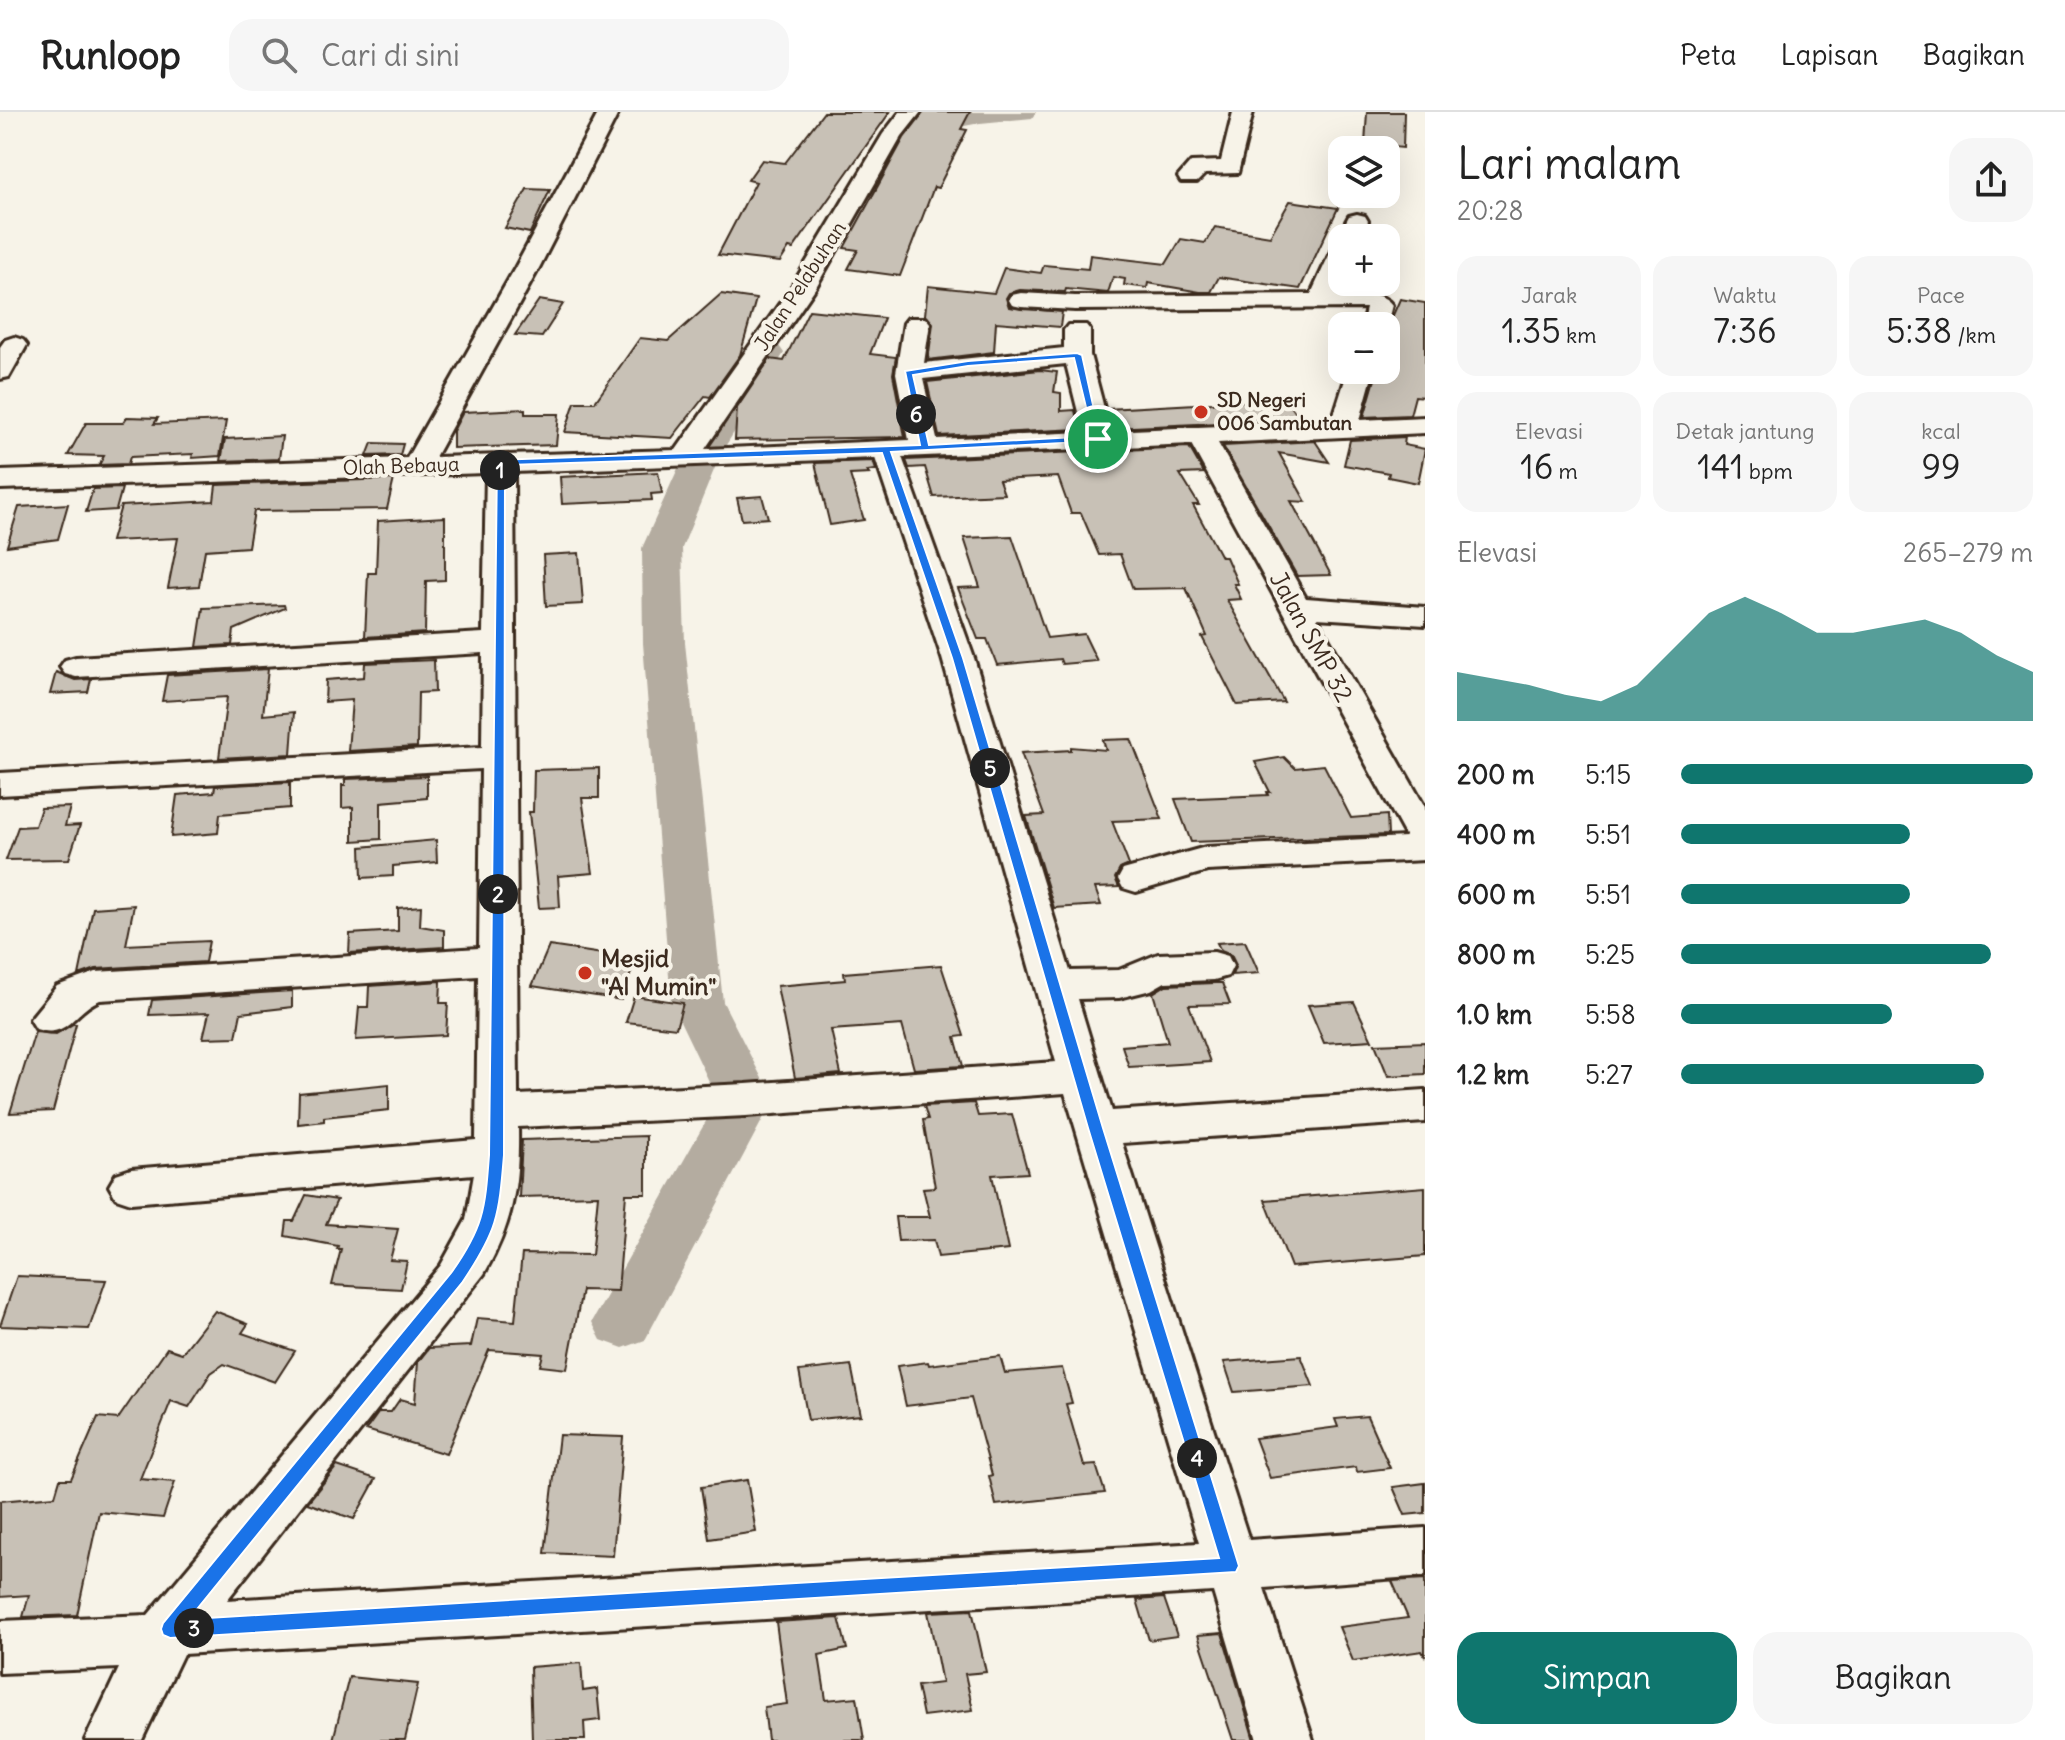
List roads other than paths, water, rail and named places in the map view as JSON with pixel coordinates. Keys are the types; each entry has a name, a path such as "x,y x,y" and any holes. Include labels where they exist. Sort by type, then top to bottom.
{"street":[{"path":"417,465 527,268 609,112"},
{"name":"Jalan Pelabuhan","path":"690,457 804,287 893,134 911,112"},
{"path":"1189,177 1199,167 1230,168 1243,112"},
{"path":"1320,300 1328,283"},
{"path":"1021,300 1075,303 1320,300 1376,302 1380,307 1379,312"},
{"path":"1075,303 1077,355 1098,439"},
{"path":"917,323 909,373 905,449 958,658 1053,986 1285,1740"},
{"path":"0,371 14,345"},
{"path":"909,373 968,364 1077,355"},
{"path":"1344,427 1357,384"},
{"name":"Olah Bebaya","path":"0,480 738,456 1425,425"},
{"name":"Jalan SMP 32","path":"1199,434 1425,839"},
{"path":"113,1740 166,1634 457,1278 481,1242 492,1211 497,1155 500,462"},
{"path":"1295,607 1425,616"},
{"path":"76,667 501,642"},
{"path":"0,784 499,757"},
{"path":"1136,879 1206,859 1425,848"},
{"path":"50,1019 71,996 96,986 497,961"},
{"path":"1053,986 1119,984 1137,980 1158,968 1214,966"},
{"path":"495,1112 746,1100 1081,1076"},
{"path":"1096,1128 1425,1106"},
{"path":"131,1186 497,1155"},
{"path":"0,1647 1425,1552"}],"waterway":[{"path":"871,186 907,129 980,115 1022,112"},
{"path":"623,1322 746,1100 697,1002 664,643 662,548 703,453 767,353"}],"place":[{"name":"SD Negeri 006 Sambutan","path":"1201,412"},
{"name":"Mesjid \"Al Mumin\"","path":"585,973"}]}
